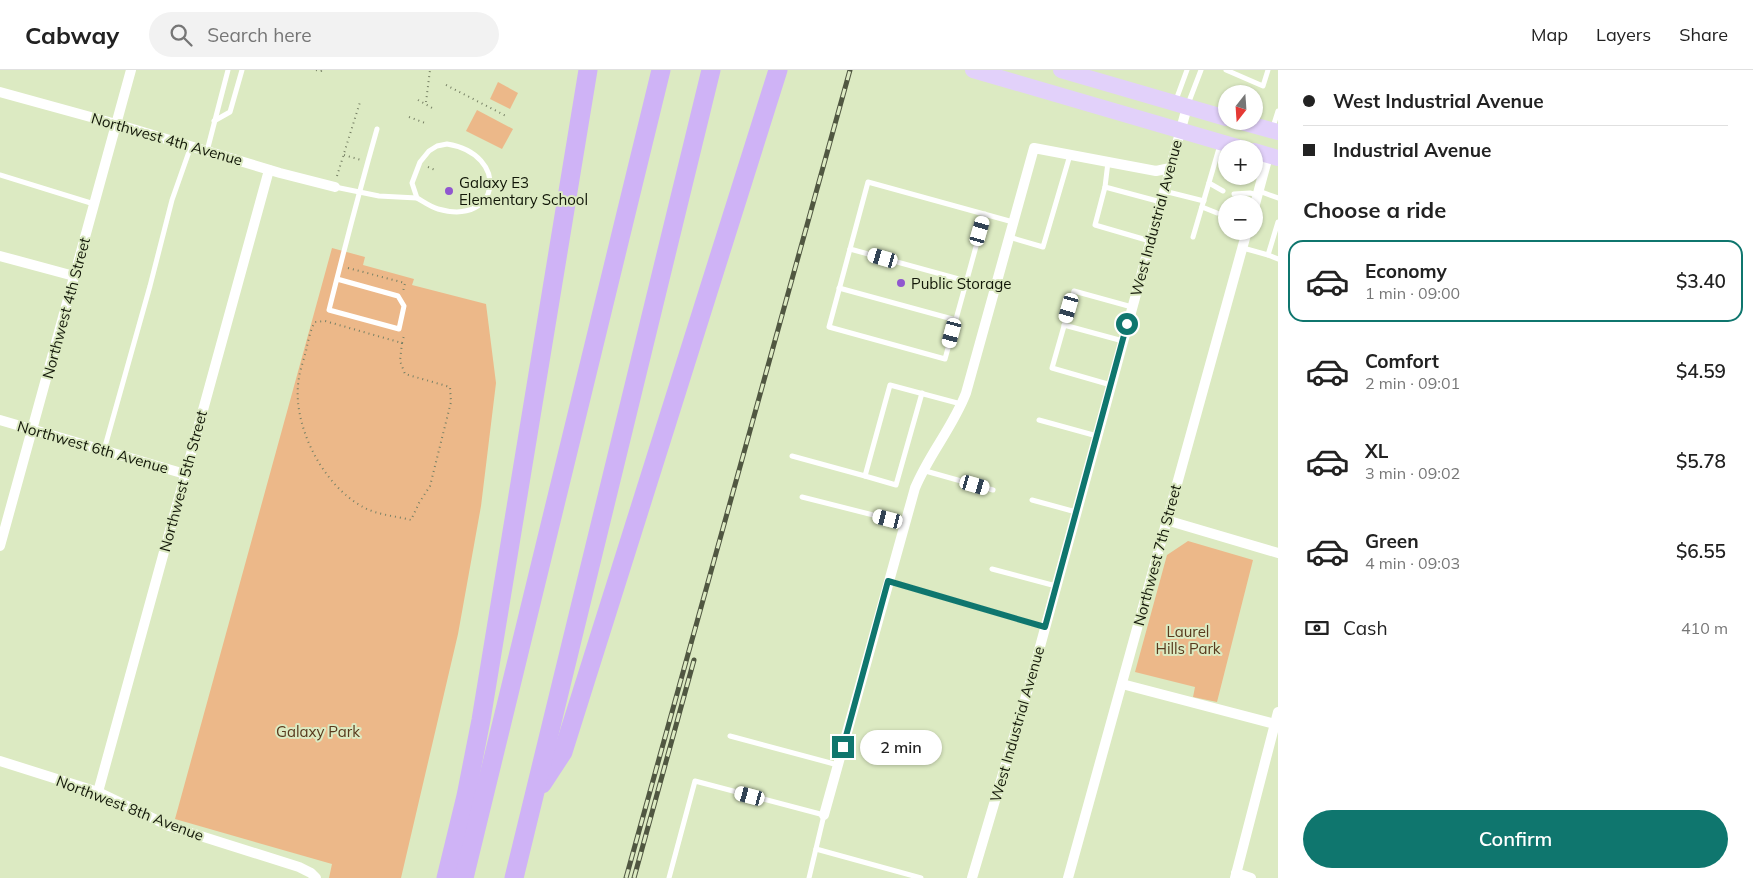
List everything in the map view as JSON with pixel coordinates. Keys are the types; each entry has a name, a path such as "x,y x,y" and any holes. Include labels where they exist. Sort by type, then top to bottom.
{"highway":[{"path":"446,878 466,796 481,720 588,70"},
{"path":"464,878 661,70"},
{"path":"514,878 711,70"},
{"path":"534,795 563,752 778,70"}],"main road":[{"path":"973,70 1218,141"},
{"path":"1061,70 1218,116"}],"street":[{"name":"Northwest 4th Street","path":"0,546 131,70"},
{"name":"Northwest 4th Avenue","path":"0,92 116,124 269,170 336,182"},
{"name":"West Industrial Avenue","path":"972,878 1045,627 1164,191 1180,130 1181,105"},
{"path":"824,815 915,488 922,470 954,421 961,404 1034,148 1156,171 1170,168"},
{"path":"1258,193 1267,155"},
{"name":"Northwest 5th Street","path":"98,792 269,170"},
{"name":"Northwest 7th Street","path":"1068,878 1245,240"},
{"path":"0,256 74,276"},
{"name":"Northwest 6th Avenue","path":"0,420 185,474"},
{"path":"1166,520 1278,554"},
{"path":"1122,684 1275,724"},
{"path":"1252,878 1236,875 1278,712"},
{"name":"Northwest 8th Avenue","path":"0,761 98,792 169,826 299,867 316,878"}],"lane":[{"path":"207,151 228,70"},
{"path":"214,122 230,112 242,70"},
{"path":"1181,105 1187,70"},
{"path":"1181,105 1202,70"},
{"path":"1226,70 1263,86 1268,70"},
{"path":"1275,131 1278,111"},
{"path":"337,279 398,296 404,306 398,329 329,310 337,279 360,192 377,129"},
{"path":"336,182 360,192 379,196 417,198 436,208 451,212 470,211 483,202 490,176 486,166 478,157 461,148 447,144 437,146 424,157 415,171 412,183 417,198"},
{"path":"104,450 172,200 190,146"},
{"path":"1193,237 1218,150"},
{"path":"1009,237 1043,247 1070,155"},
{"path":"1108,162 1105,187 1094,225 1150,241"},
{"path":"0,175 94,204"},
{"path":"985,214 945,359 828,327 868,182 985,214 1013,222"},
{"path":"1209,184 1222,191"},
{"path":"1105,187 1161,202"},
{"path":"1164,191 1204,201"},
{"path":"1234,194 1258,193 1278,198"},
{"path":"1202,208 1217,213"},
{"path":"1268,255 1278,222"},
{"path":"1243,248 1278,259"},
{"path":"850,249 966,281"},
{"path":"839,288 956,320"},
{"path":"1111,385 1052,368 1074,291 1132,307"},
{"path":"1064,324 1123,341"},
{"path":"865,476 890,385 961,404"},
{"path":"792,456 896,485 922,393"},
{"path":"1039,420 1097,436"},
{"path":"922,470 993,490"},
{"path":"802,497 905,523"},
{"path":"1032,500 1076,512"},
{"path":"992,569 1056,586"},
{"path":"888,581 1045,627"},
{"path":"730,736 838,765"},
{"path":"669,878 695,781 824,815 809,878"},
{"path":"816,849 921,878"}],"path":[{"path":"316,70 322,70"},
{"path":"426,102 430,70"},
{"path":"446,85 508,117"},
{"path":"418,100 434,109"},
{"path":"336,182 360,102"},
{"path":"409,117 425,124"},
{"path":"344,155 368,162"},
{"path":"428,167 435,170"},
{"path":"348,268 405,283 403,292 407,297"},
{"path":"402,343 325,321 315,322 298,386 304,431 322,468 338,488 363,507 412,520 419,503 430,486 451,402 450,387 405,374 400,361 404,334"}],"green space":[{"path":"498,82 518,93 510,109 490,99"},
{"path":"477,110 513,129 502,149 466,131"},
{"name":"Galaxy Park","path":"332,248 365,257 363,265 414,279 412,285 486,304 496,383 481,506 458,634 401,878 329,878 332,864 175,819"},
{"name":"Laurel Hills Park","path":"1188,541 1253,560 1217,702 1193,697 1195,687 1135,672 1167,555"}],"railway":[{"path":"626,878 850,70"},
{"path":"634,878 694,660"}],"place":[{"name":"Galaxy E3 Elementary School","path":"449,191"},
{"name":"Public Storage","path":"901,283"}],"route":[{"path":"843,747 888,581 1045,627 1127,324"}]}
